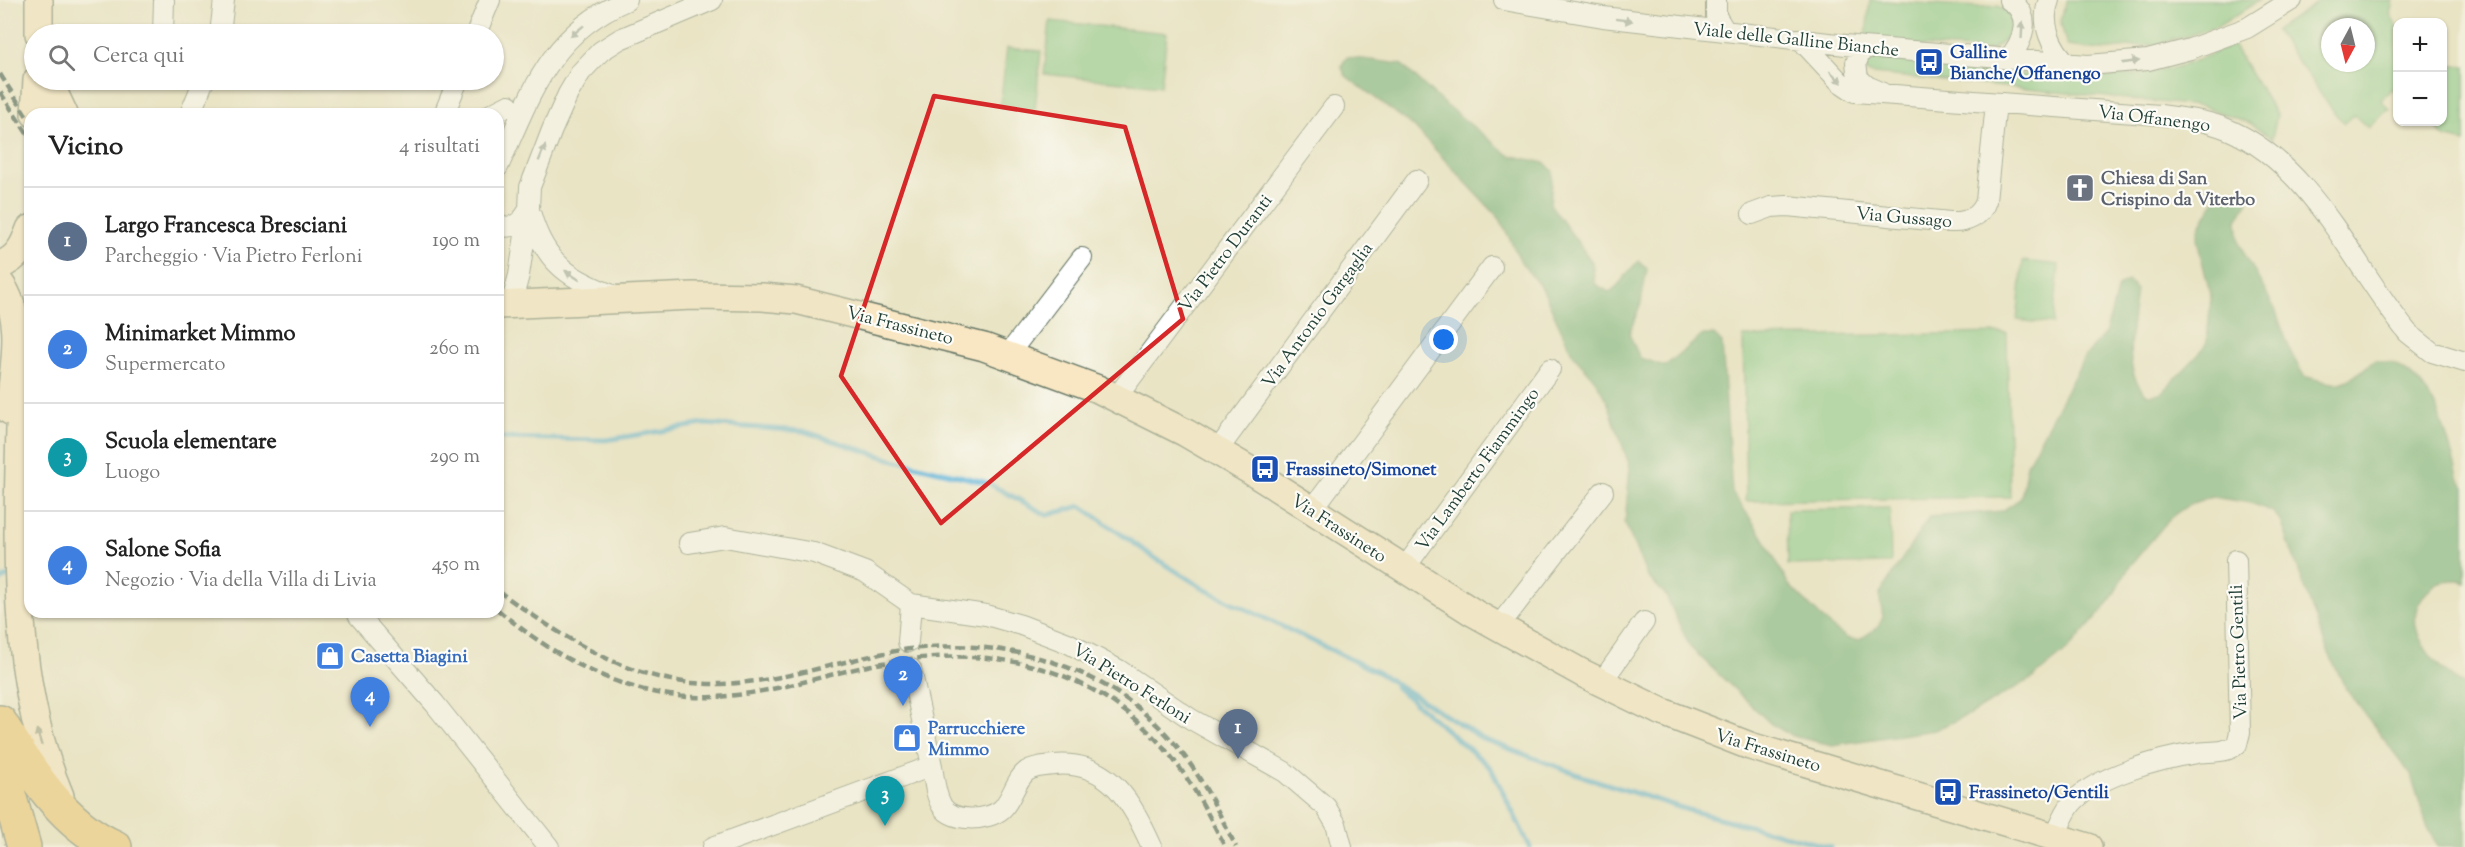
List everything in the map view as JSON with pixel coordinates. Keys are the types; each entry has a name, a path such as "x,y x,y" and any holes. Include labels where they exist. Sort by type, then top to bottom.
{"highway":[{"path":"0,723 48,792 90,834 115,847"},
{"path":"0,763 24,847"},
{"path":"66,811 82,847"}],"street":[{"path":"39,0 39,24"},
{"path":"163,24 164,0"},
{"path":"221,24 224,0"},
{"path":"480,24 490,0"},
{"path":"504,306 519,275 529,209 530,186 568,94 581,72 601,51 620,39 712,0"},
{"name":"Viale delle Galline Bianche","path":"1504,0 1603,17 1863,47 2069,65 2128,63 2190,50 2247,28 2292,0"},
{"path":"1716,0 1716,16 1725,31"},
{"path":"2007,60 2020,45 2024,31 2019,8 2009,0"},
{"path":"2049,0 2045,14 2048,32 2058,54 2069,65"},
{"path":"504,154 529,99 553,56 580,28 621,1"},
{"name":"Via Offanengo","path":"1800,39 1831,73 1851,90 1864,93 2187,118 2215,124 2238,134 2259,146 2295,178 2408,333 2432,351 2465,362"},
{"name":"Via Offanengo","path":"1863,47 1856,63 1858,78 1867,86 1883,93"},
{"path":"35,108 36,90"},
{"path":"53,90 61,108"},
{"path":"192,108 200,90"},
{"path":"446,108 454,90"},
{"name":"Via Gussago","path":"1752,214 1772,207 1787,206 1950,222 1971,219 1981,212 1986,201 1996,103"},
{"path":"503,108 509,105"},
{"name":"Via Pietro Duranti","path":"1116,398 1334,107"},
{"name":"Via Antonio Gargaglia","path":"1217,451 1417,180"},
{"path":"504,227 520,223 529,209"},
{"path":"529,209 538,237 555,262 581,281 624,300"},
{"path":"0,264 9,261 20,252 24,243"},
{"path":"1007,356 1082,258"},
{"path":"1312,510 1492,267"},
{"path":"0,283 11,306 15,328 9,431 13,455 19,468"},
{"name":"Via Frassineto","path":"504,310 624,300 729,296 796,300 962,340 1057,373 1116,398 1217,451 1498,627 1600,683 1677,719 1736,741 2088,847"},
{"name":"Via Lamberto Fiammingo","path":"1404,569 1550,369"},
{"path":"24,405 21,417 19,468 20,590 28,688 43,752 66,811"},
{"path":"1498,627 1603,492"},
{"path":"689,543 725,537 814,553 865,572 911,604 908,642"},
{"name":"Via Pietro Gentili","path":"2055,836 2072,803 2096,785 2119,775 2174,758 2228,750 2239,740 2241,732 2235,560"},
{"name":"Via Pietro Ferloni","path":"911,604 972,612 1002,619 1046,634 1105,662 1191,720 1292,778 1323,804 1331,814 1340,834 1342,847"},
{"path":"361,618 435,704 549,847"},
{"path":"1600,683 1644,622"},
{"path":"911,669 942,807 953,815 970,818 985,816 999,811 1029,770 1068,764 1086,767 1106,778 1121,793 1134,809 1152,847"},
{"path":"712,847 932,766"}],"highlighted area":[{"path":"934,96 1125,127 1183,319 941,523 841,376"}],"green space":[{"path":"1870,0 1979,7 1998,6 2008,12 2011,25 2005,40 1989,50 1865,43"},
{"path":"2067,0 2260,0 2217,27 2158,44 2101,50 2067,46 2060,20"},
{"path":"2321,0 2393,0 2390,14 2393,20 2393,89 2381,100 2390,110 2368,128 2354,115 2345,123 2337,116 2275,30"},
{"path":"1050,21 1167,33 1161,86 1044,74"},
{"path":"2233,45 2277,116 2272,138 2248,122 2200,106 1873,74 1867,72 1864,63 1875,58 2024,75 2101,77 2173,68"},
{"path":"1007,48 1041,51 1035,110 1000,106"},
{"path":"1347,57 1401,64 1442,102 1509,155 1545,163 1553,171 1550,204 1592,262 1595,284 1609,292 1639,261 1647,269 1641,303 1629,334 1640,358 1665,366 1703,335 1714,335 1722,343 1732,492 1763,537 1789,585 1830,626 1849,639 1859,640 1878,627 1883,617 1879,595 1929,517 2002,511 2021,498 2027,464 2084,358 2106,332 2118,287 2128,281 2136,290 2131,331 2131,361 2139,386 2148,395 2160,394 2201,352 2207,342 2211,297 2197,240 2199,228 2219,193 2230,191 2248,201 2237,221 2239,243 2275,309 2291,353 2304,376 2336,383 2349,380 2375,360 2398,366 2412,376 2432,401 2445,431 2459,479 2465,487 2465,583 2454,580 2436,584 2418,604 2415,618 2417,631 2432,658 2442,669 2465,685 2465,847 2439,847 2429,832 2411,775 2346,689 2326,647 2281,521 2273,512 2251,503 2212,497 2190,504 2171,517 2130,566 2108,604 2071,647 2033,678 1974,712 1935,730 1832,745 1792,736 1771,724 1690,647 1665,594 1647,576 1625,523 1630,467 1607,401 1595,380 1572,353 1543,290 1521,262 1500,219 1414,127 1346,76 1341,66"},
{"path":"2447,66 2465,66 2465,142 2444,137 2434,126 2447,126"},
{"path":"2023,261 2059,265 2053,324 2017,320"},
{"path":"2007,333 2010,497 1746,501 1743,337"},
{"path":"1890,508 1891,563 1788,565 1787,510"}],"waterway":[{"path":"504,438 606,440 704,424 803,431 890,459 988,483 1047,515 1081,506 1152,556 1206,590 1379,673 1483,739 1585,777 1688,810 1830,847"},
{"path":"0,581 11,574"},
{"path":"1395,686 1491,768 1530,847"}],"railway":[{"path":"0,74 24,112"},
{"path":"0,92 24,129"},
{"path":"504,595 589,650 614,662 665,679 692,683 716,684 764,680 880,654 921,648 963,646 1004,650 1043,659 1081,673 1117,693 1150,718 1179,749 1196,772 1236,847"},
{"path":"504,615 541,642 587,669 637,688 689,697 759,692 872,665 914,659 955,657 995,659 1034,666 1071,679 1106,698 1139,723 1169,754 1185,776 1225,847"}],"place":[{"name":"Galline Bianche/Offanengo","path":"1929,62"},
{"name":"Chiesa di San Crispino da Viterbo","path":"2080,188"},
{"name":"Frassineto/Simonet","path":"1265,469"},
{"name":"Casetta Biagini","path":"330,656"},
{"name":"Minimarket Mimmo","path":"903,706"},
{"name":"Salone Sofia","path":"370,727"},
{"name":"Parrucchiere Mimmo","path":"907,738"},
{"name":"Largo Francesca Bresciani","path":"1238,759"},
{"name":"Frassineto/Gentili","path":"1948,792"},
{"name":"Scuola elementare","path":"885,826"}]}
